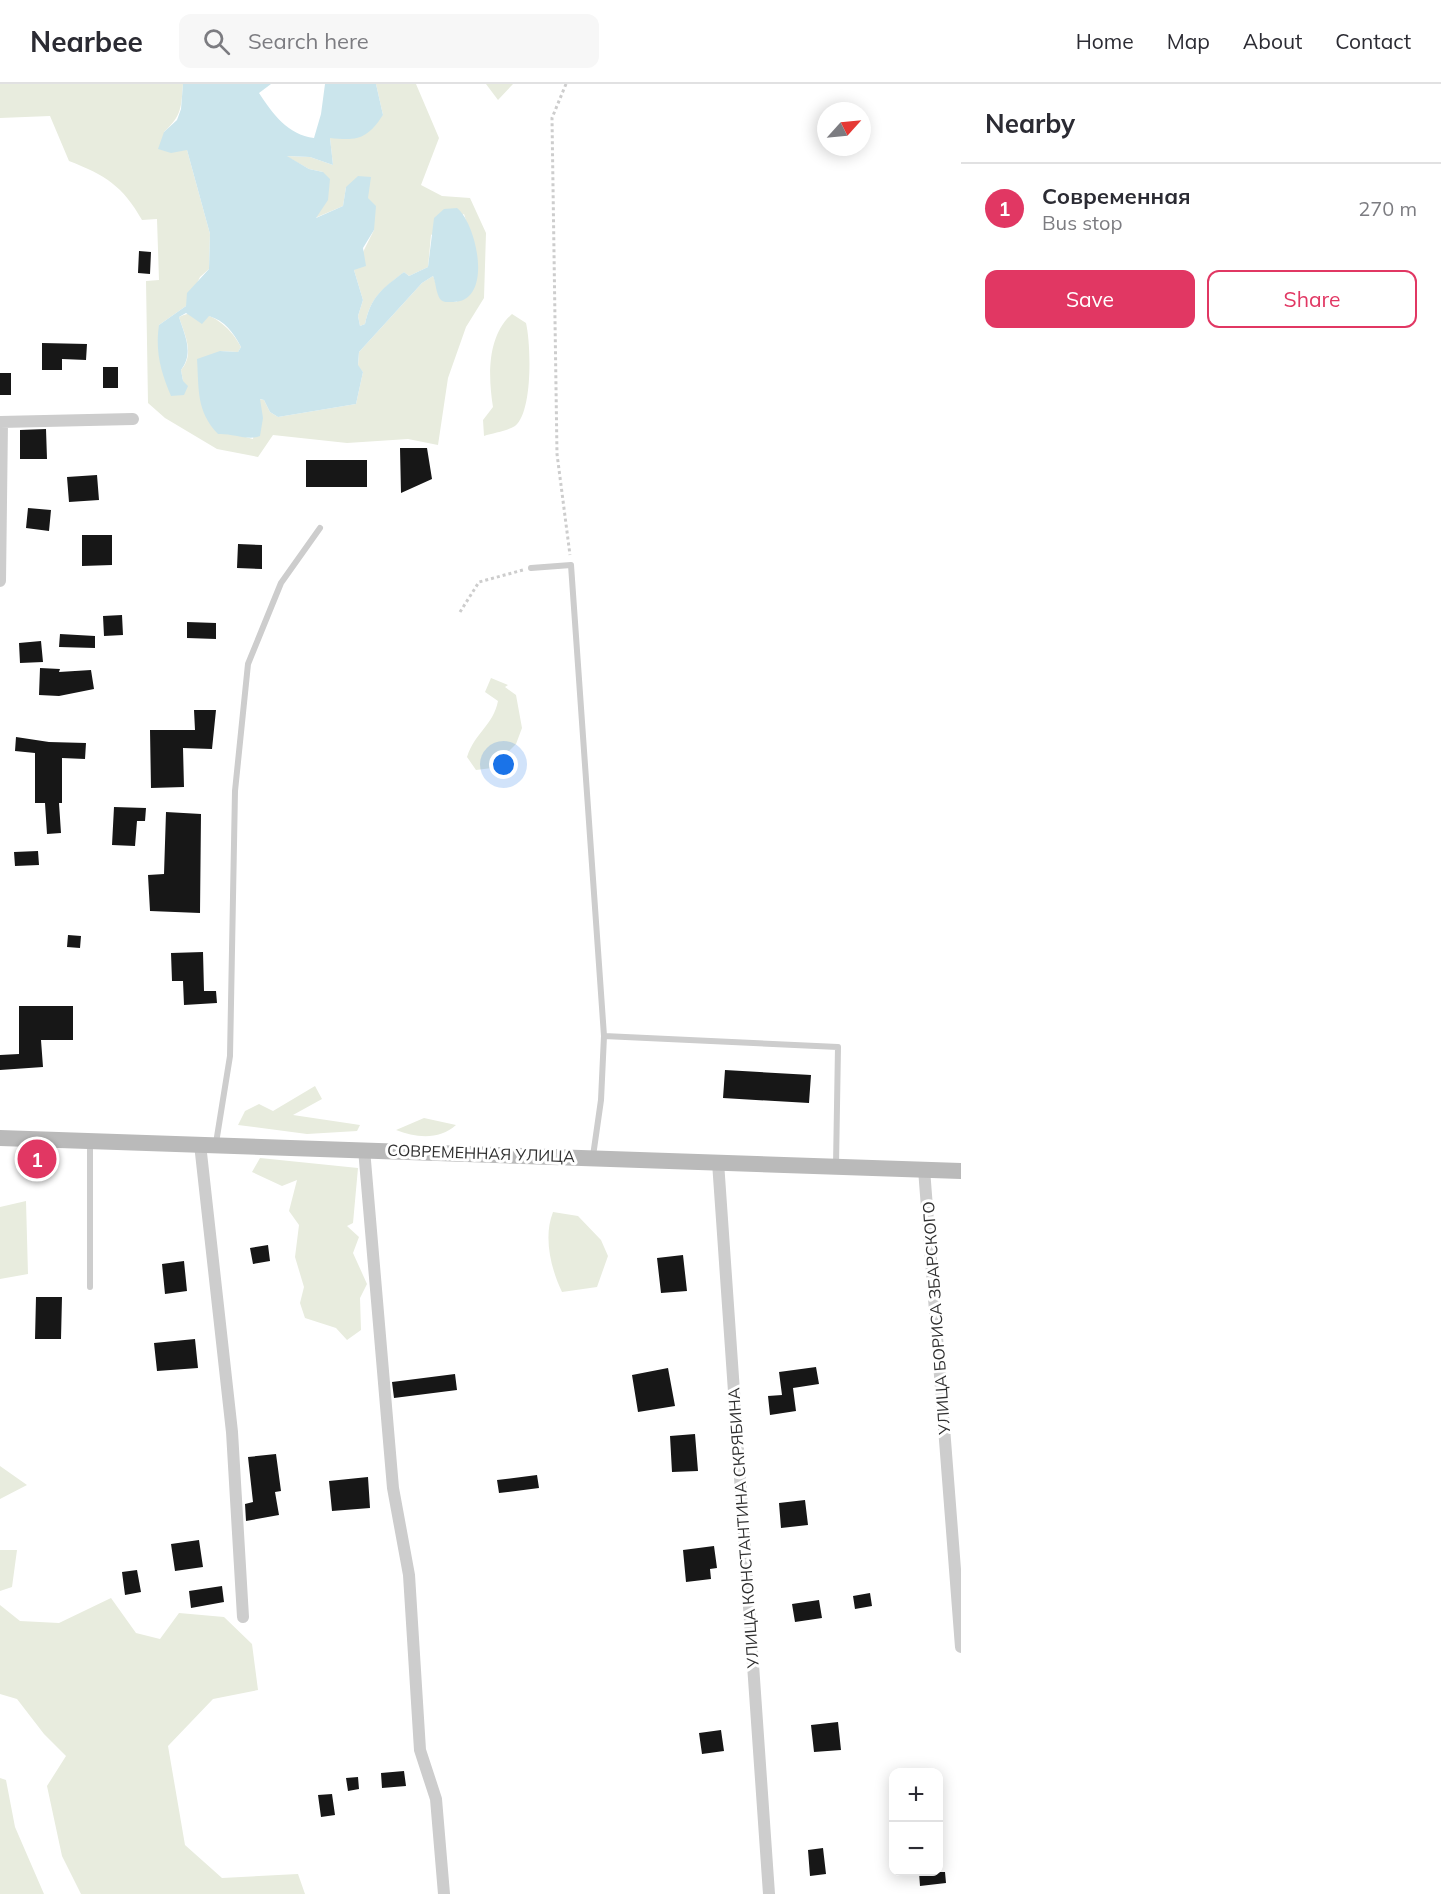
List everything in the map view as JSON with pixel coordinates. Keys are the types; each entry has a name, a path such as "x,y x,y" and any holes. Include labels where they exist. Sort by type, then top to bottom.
{"street":[{"path":"0,581 1,422 133,419"},
{"name":"СОВРЕМЕННАЯ УЛИЦА","path":"0,1138 961,1171"},
{"path":"208,1144 232,1432 243,1617"},
{"path":"364,1149 393,1488 409,1575 420,1750 436,1799 444,1894"},
{"name":"УЛИЦА КОНСТАНТИНА СКРЯБИНА","path":"718,1162 769,1894"},
{"name":"УЛИЦА БОРИСА ЗБАРСКОГО","path":"924,1169 961,1647"}],"lane":[{"path":"208,1144 230,1056 235,791 248,664 281,583 320,528"},
{"path":"531,568 572,565 604,1036 602,1100 593,1157"},
{"path":"604,1036 838,1047 837,1166"},
{"path":"90,1141 90,1287"}],"path":[{"path":"567,84 552,118 556,454 572,565"},
{"path":"460,612 479,582 531,568"}],"shaded area":[{"path":"0,84 183,84 180,111 164,132 187,150 210,234 209,269 200,277 186,306 159,325 183,381 181,370 187,358 188,345 179,317 198,313 207,315 216,319 236,339 241,347 238,352 220,351 218,433 231,433 253,439 259,399 264,400 270,412 278,417 356,404 363,372 358,366 359,352 422,283 433,276 441,298 449,302 457,302 470,233 464,214 431,235 428,267 409,276 404,272 389,284 378,294 367,314 365,324 360,326 358,316 363,300 354,270 374,230 346,187 343,206 315,218 323,172 309,169 286,156 310,157 333,165 330,138 383,115 376,84 416,84 439,138 421,185 442,196 470,198 486,233 484,298 466,327 448,378 438,445 408,439 347,443 273,435 258,457 217,449 165,418 148,403 146,281 159,280 157,219 142,220 128,198 112,183 93,171 69,161 50,116 0,118"},
{"path":"486,84 513,84 498,100"},
{"path":"512,314 526,323 528,333 529,377 525,407 515,426 484,436 483,420 493,407 490,382 491,357 498,333"},
{"path":"491,678 508,685 505,687 516,695 522,728 516,744 492,768 476,770 467,757 470,748 496,710 498,701 485,692"},
{"path":"315,1086 322,1099 293,1115 360,1125 357,1131 307,1134 238,1125 245,1111 259,1104 273,1111"},
{"path":"424,1118 456,1125 443,1133 428,1136 412,1135 396,1130"},
{"path":"260,1158 358,1168 353,1223 347,1226 359,1237 353,1253 367,1284 360,1298 361,1330 347,1340 336,1328 305,1318 300,1303 304,1287 295,1257 299,1225 289,1211 297,1180 282,1186 252,1172"},
{"path":"26,1201 28,1274 0,1279 0,1207"},
{"path":"553,1212 578,1216 601,1240 608,1256 597,1287 562,1292 550,1253 549,1232"},
{"path":"0,1466 27,1485 0,1499"},
{"path":"0,1550 17,1550 12,1587 0,1591"},
{"path":"111,1598 136,1633 160,1639 179,1613 224,1617 252,1644 258,1690 213,1699 168,1746 185,1845 222,1878 298,1874 305,1894 81,1894 62,1856 47,1786 66,1756 44,1734 17,1699 0,1694 0,1605 20,1621 59,1623"},
{"path":"0,1778 6,1780 15,1827 44,1894 0,1894"}],"water":[{"path":"183,84 271,84 259,93 269,108 296,133 314,138 321,114 325,84 376,84 383,115 367,134 361,137 330,138 333,165 310,157 287,156 309,169 323,172 330,179 328,200 316,218 343,206 346,187 358,176 371,177 368,198 376,206 374,230 363,248 366,266 354,270 363,300 358,316 360,326 365,324 374,300 389,283 404,272 409,276 428,267 434,218 444,209 457,208 471,229 478,261 478,276 474,290 466,299 446,302 439,297 433,276 422,283 359,352 358,365 363,372 356,404 278,417 270,412 264,400 260,399 263,418 260,436 250,438 218,434 202,408 197,359 220,351 238,352 241,347 232,332 220,321 209,316 202,324 186,313 179,317 188,351 181,370 183,381 188,386 184,395 171,396 160,362 159,325 186,306 187,293 209,269 210,234 187,150 171,153 158,149 164,132 177,120 181,109"}],"building":[{"path":"139,251 151,252 150,274 138,273"},
{"path":"42,343 87,344 86,360 62,359 62,370 42,370"},
{"path":"103,367 118,367 118,388 103,388"},
{"path":"0,373 11,373 11,395 0,395"},
{"path":"46,429 47,459 20,459 20,430"},
{"path":"400,448 427,448 432,479 401,493"},
{"path":"306,460 367,460 367,487 306,487"},
{"path":"97,475 99,500 69,502 67,477"},
{"path":"28,508 51,510 49,531 26,528"},
{"path":"82,535 112,535 112,565 82,566"},
{"path":"238,544 262,545 262,569 237,568"},
{"path":"122,615 123,635 104,636 103,616"},
{"path":"187,622 216,623 216,639 187,638"},
{"path":"60,634 95,636 95,648 59,647"},
{"path":"41,641 43,662 20,663 19,643"},
{"path":"40,668 60,669 59,672 91,670 94,689 59,696 39,695"},
{"path":"194,710 216,710 212,749 183,748 184,787 151,788 150,730 195,730"},
{"path":"16,737 49,742 86,743 85,759 62,758 62,803 59,803 61,833 47,834 45,803 35,803 35,753 15,751"},
{"path":"114,807 146,808 145,821 137,821 135,846 112,845"},
{"path":"166,812 201,814 200,913 150,911 148,875 164,874"},
{"path":"38,851 39,865 15,866 14,852"},
{"path":"68,935 81,936 80,948 67,947"},
{"path":"203,952 204,991 216,991 217,1003 184,1005 183,981 172,981 171,953"},
{"path":"19,1006 73,1006 73,1040 41,1040 43,1067 0,1070 0,1055 19,1054"},
{"path":"725,1070 811,1075 809,1103 723,1098"},
{"path":"268,1245 270,1261 253,1264 250,1248"},
{"path":"683,1255 687,1291 661,1293 657,1258"},
{"path":"184,1261 187,1291 165,1294 162,1264"},
{"path":"36,1297 62,1297 61,1339 35,1339"},
{"path":"195,1339 198,1368 157,1371 154,1343"},
{"path":"816,1367 819,1384 793,1388 796,1411 770,1415 768,1396 782,1395 779,1372"},
{"path":"668,1368 675,1406 638,1412 632,1375"},
{"path":"455,1374 457,1390 394,1398 392,1382"},
{"path":"695,1434 698,1471 672,1472 670,1436"},
{"path":"276,1454 281,1491 275,1492 279,1515 246,1521 245,1504 253,1502 248,1457"},
{"path":"537,1475 539,1488 499,1493 497,1480"},
{"path":"368,1477 370,1508 332,1511 329,1481"},
{"path":"805,1500 808,1525 781,1528 779,1503"},
{"path":"199,1540 203,1567 175,1571 171,1544"},
{"path":"714,1546 717,1568 710,1569 711,1579 686,1582 683,1550"},
{"path":"137,1570 141,1592 125,1595 122,1572"},
{"path":"222,1586 224,1602 191,1608 189,1591"},
{"path":"870,1593 872,1606 855,1609 853,1596"},
{"path":"819,1600 822,1618 795,1622 792,1604"},
{"path":"838,1722 841,1750 814,1752 811,1725"},
{"path":"721,1730 724,1751 702,1754 699,1733"},
{"path":"404,1771 406,1786 382,1788 381,1773"},
{"path":"358,1777 359,1789 348,1791 346,1778"},
{"path":"332,1794 335,1815 321,1817 318,1795"},
{"path":"823,1848 826,1874 810,1876 808,1850"},
{"path":"945,1872 946,1883 920,1886 919,1876 943,1876"}],"place":[{"name":"Современная","path":"37,1159"}]}
